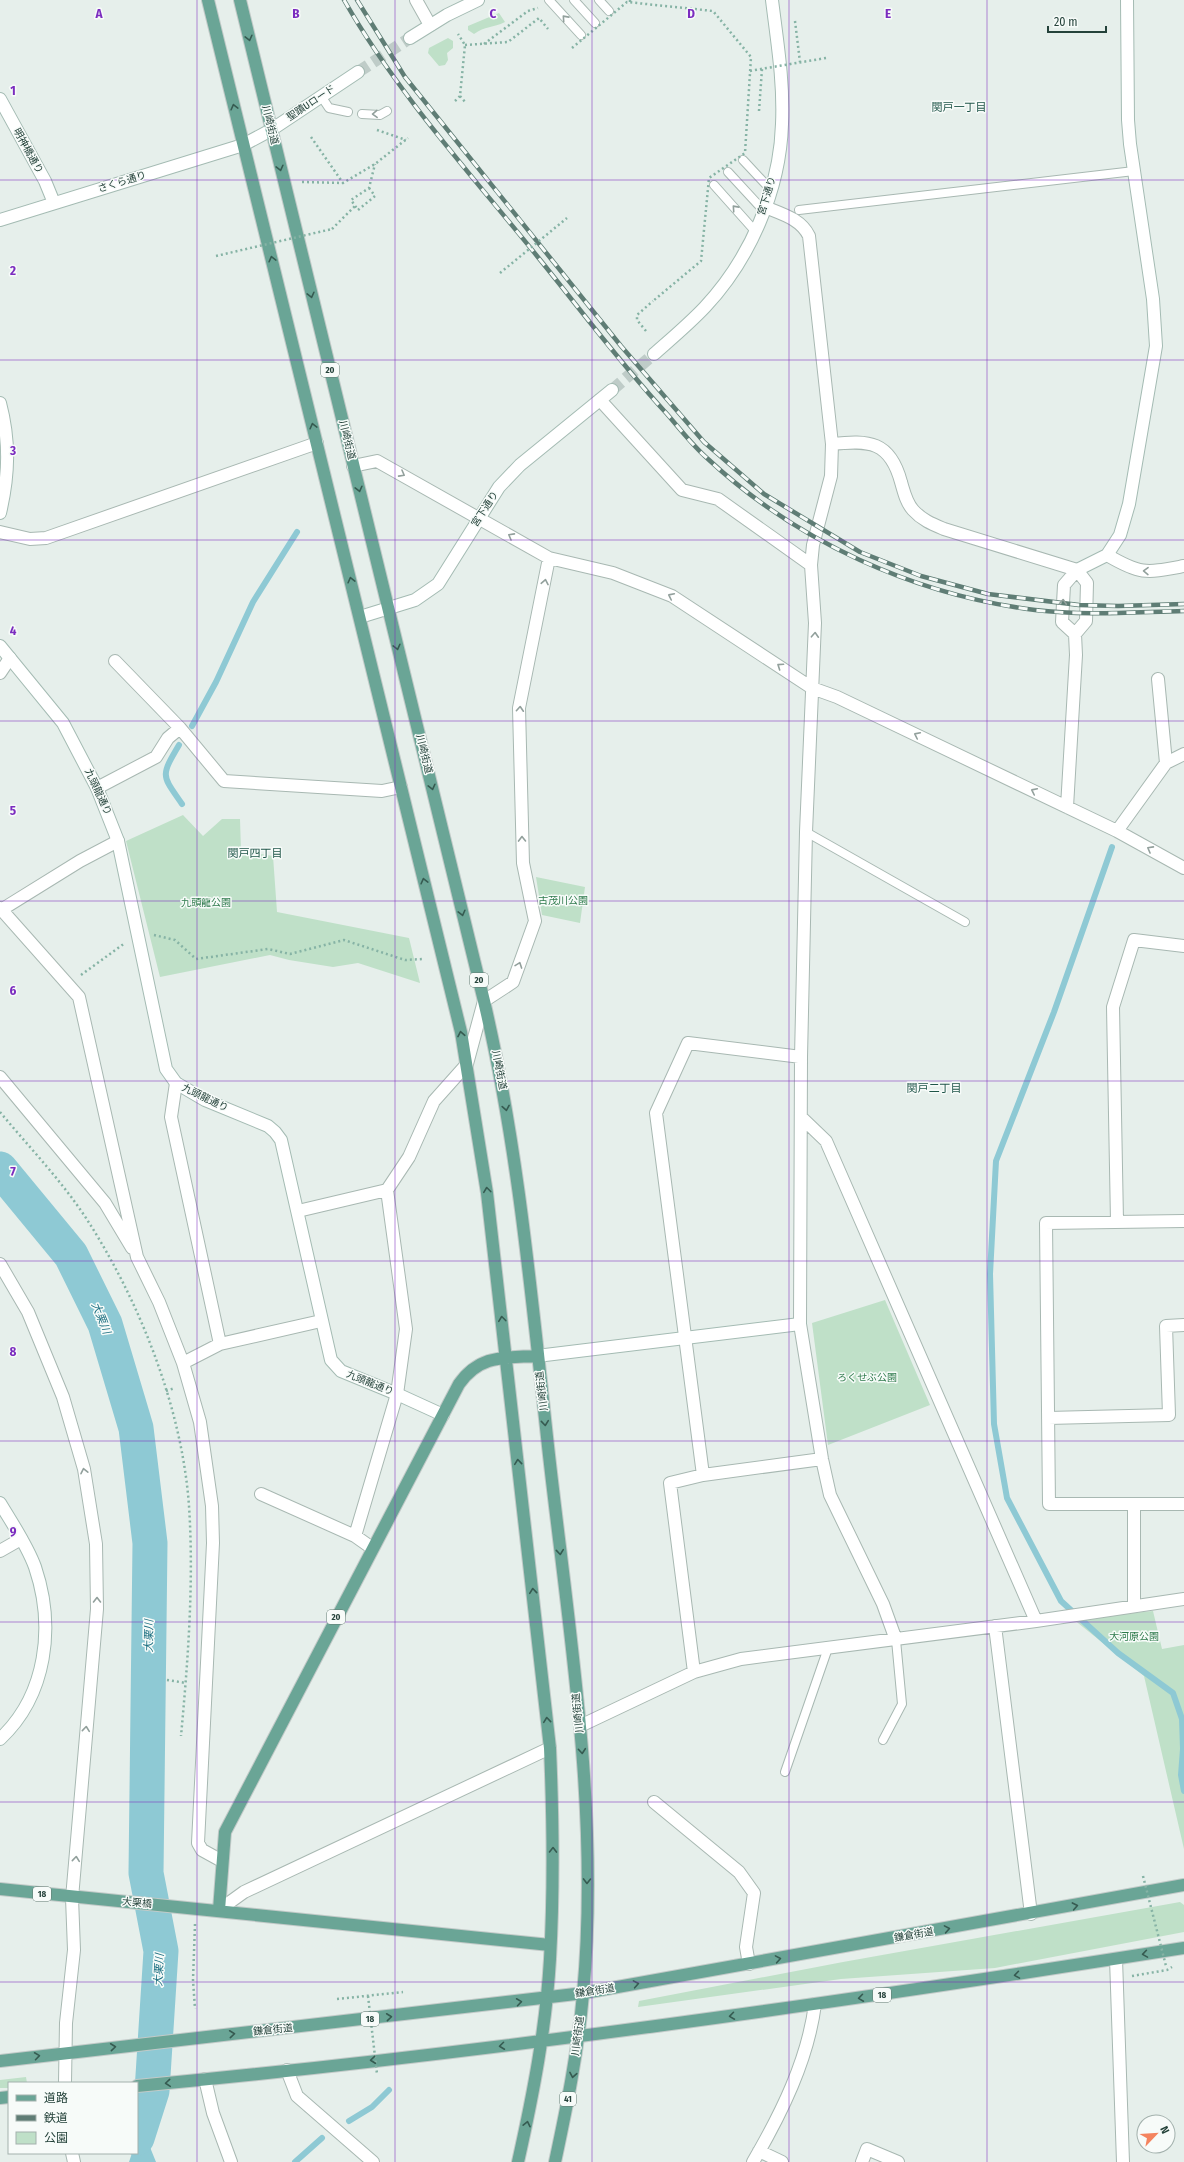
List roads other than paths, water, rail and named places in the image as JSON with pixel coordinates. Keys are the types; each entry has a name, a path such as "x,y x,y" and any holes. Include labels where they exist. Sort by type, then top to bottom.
{"main road":[{"path":"208,0 461,1032 482,1156 507,1358 550,1748 553,1848 550,1945 546,1998 531,2105 518,2162"},
{"name":"川崎街道","path":"240,0 484,1001 509,1128 538,1356 580,1726 587,1852 584,1993 579,2036 555,2162"},
{"name":"20","path":"219,1910 224,1832 459,1384 469,1371 482,1362 507,1358 538,1356"},
{"name":"18","path":"0,1889 78,1898"},
{"name":"鎌倉街道","path":"0,2061 584,1993 1181,1889"},
{"name":"大栗橋","path":"78,1898 219,1910"},
{"name":"18","path":"219,1910 550,1945"},
{"name":"18","path":"138,2086 202,2080 579,2036 1000,1978 1184,1948"}],"street":[{"path":"416,0 430,25"},
{"path":"410,38 430,25 478,0"},
{"name":"宮下通り","path":"654,354 706,306 741,258 755,231 771,190 778,159 782,124 781,76 772,0"},
{"path":"1067,807 1076,655 1074,634 1062,622 1064,585 1077,570 1107,555 1120,535 1129,504 1156,346 1153,299 1128,120 1127,0"},
{"name":"聖蹟Uロード","path":"243,145 271,130 358,72"},
{"name":"明神橋通り","path":"0,99 45,181 54,203"},
{"name":"さくら通り","path":"0,220 243,145"},
{"path":"764,209 794,220 805,227 809,236 832,444 831,476 813,545 811,565 815,623 806,832 801,1057 800,1324 822,1459 830,1495 883,1604 896,1640"},
{"name":"宮下通り","path":"360,617 415,600 438,584 452,564 478,518 500,487 520,465 612,390"},
{"path":"600,400 682,490 718,499 811,565"},
{"path":"0,403 6,431 8,470 0,513"},
{"path":"832,444 857,442 870,443 882,448 897,470 904,496 912,509 924,521 944,529 1077,570 1087,583 1086,621 1074,634"},
{"path":"0,532 30,539 46,538 317,443"},
{"path":"353,466 377,461 549,558 614,573 672,596 812,688 837,697 1117,831 1184,868"},
{"path":"1107,555 1130,568 1142,572 1184,566"},
{"path":"355,1536 397,1394 406,1329 388,1190 409,1157 434,1101 467,1064 484,1001 513,982 535,920 523,863 519,708 549,558"},
{"name":"九頭龍通り","path":"0,646 63,723 97,788 118,842 166,1069 176,1083 205,1100 268,1126 275,1132 284,1147 328,1352 335,1366 347,1374 397,1394 443,1416"},
{"path":"0,673 10,658"},
{"path":"115,661 180,728 224,781 382,791 401,787"},
{"path":"1158,679 1166,763"},
{"path":"97,788 156,757 168,738 180,728"},
{"path":"1117,831 1166,763 1184,754"},
{"path":"118,842 80,861 1,909 79,997 137,1257"},
{"path":"1117,1221 1113,1007 1134,940 1184,946"},
{"path":"703,1475 656,1113 688,1043 801,1057"},
{"path":"0,1077 105,1203 137,1257 159,1302 184,1363 200,1422 212,1506 213,1543 198,1843 202,1850 222,1861"},
{"path":"176,1083 170,1116 220,1344"},
{"path":"801,1117 826,1141 1036,1621"},
{"path":"298,1210 388,1190"},
{"path":"1184,1221 1046,1223 1049,1504 1184,1504"},
{"path":"0,1264 33,1322 63,1397 84,1469 93,1520 97,1565 97,1609 74,1950 69,2052 65,2082"},
{"path":"184,1363 220,1344 321,1321"},
{"path":"538,1356 800,1324"},
{"path":"1048,1418 1169,1415 1166,1326 1184,1325"},
{"path":"694,1672 670,1483 703,1475 822,1459"},
{"path":"261,1494 355,1536 372,1548"},
{"path":"0,1503 34,1566 42,1596 45,1616 45,1651 34,1691 22,1713 0,1739"},
{"path":"1134,1505 1134,1605"},
{"path":"0,1551 20,1539"},
{"path":"580,1726 694,1672 741,1659 896,1640 1184,1599"},
{"path":"995,1626 1031,1914"},
{"path":"219,1910 244,1892 550,1748"},
{"path":"654,1802 739,1872 754,1893 746,1947 749,1964"},
{"path":"1116,1959 1123,2162"},
{"path":"752,2162 784,2103 810,2037 815,2004"},
{"path":"287,2070 297,2096 373,2162"},
{"path":"202,2080 231,2162"},
{"path":"862,2162 867,2149 898,2162"},
{"path":"759,2151 782,2162"}],"lane":[{"path":"574,0 595,23"},
{"path":"599,0 609,11"},
{"path":"547,3 581,36"},
{"path":"321,96 329,108 348,112"},
{"path":"362,114 380,115 387,111"},
{"path":"743,160 771,190"},
{"path":"799,210 1134,171"},
{"path":"728,172 764,209"},
{"path":"714,185 755,231"},
{"path":"806,832 965,922"},
{"path":"883,1740 902,1704 896,1640"},
{"path":"785,1772 828,1648"}],"water":[{"path":"141,2125 156,2162 129,2162 132,2154 138,2154 138,2135"}],"waterway":[{"path":"192,726 216,682 253,602 297,532"},
{"path":"179,745 166,770 166,776 170,787 182,804"},
{"path":"1112,847 1054,1012 996,1161 990,1274 994,1424 1007,1498 1061,1601 1118,1653 1173,1693 1182,1719 1183,1749 1181,1775 1184,1791"},
{"name":"大栗川","path":"0,1169 71,1255 105,1324 136,1428 150,1543 146,1873 161,1951 152,2091 138,2135"},
{"path":"349,2121 372,2107 389,2090"},
{"path":"295,2162 322,2138"}],"tunnel":[{"path":"358,72 410,38"},
{"path":"612,390 654,354"}],"railway":[{"path":"344,0 387,68 435,132 617,356 697,449 743,489 780,516 819,539 860,560 902,578 946,592 990,603 1035,610 1072,613 1184,611"},
{"path":"357,0 405,77 621,346 704,442 764,494 860,552 921,576 988,594 1079,605 1118,606 1184,604"}],"district":[{"name":"関戸一丁目","path":"959,107"},
{"name":"関戸四丁目","path":"255,853"},
{"name":"関戸二丁目","path":"934,1088"}],"park label":[{"name":"古茂川公園","path":"563,901"},
{"name":"九頭龍公園","path":"206,903"},
{"name":"ろくせぶ公園","path":"867,1378"},
{"name":"大河原公園","path":"1134,1637"}]}
